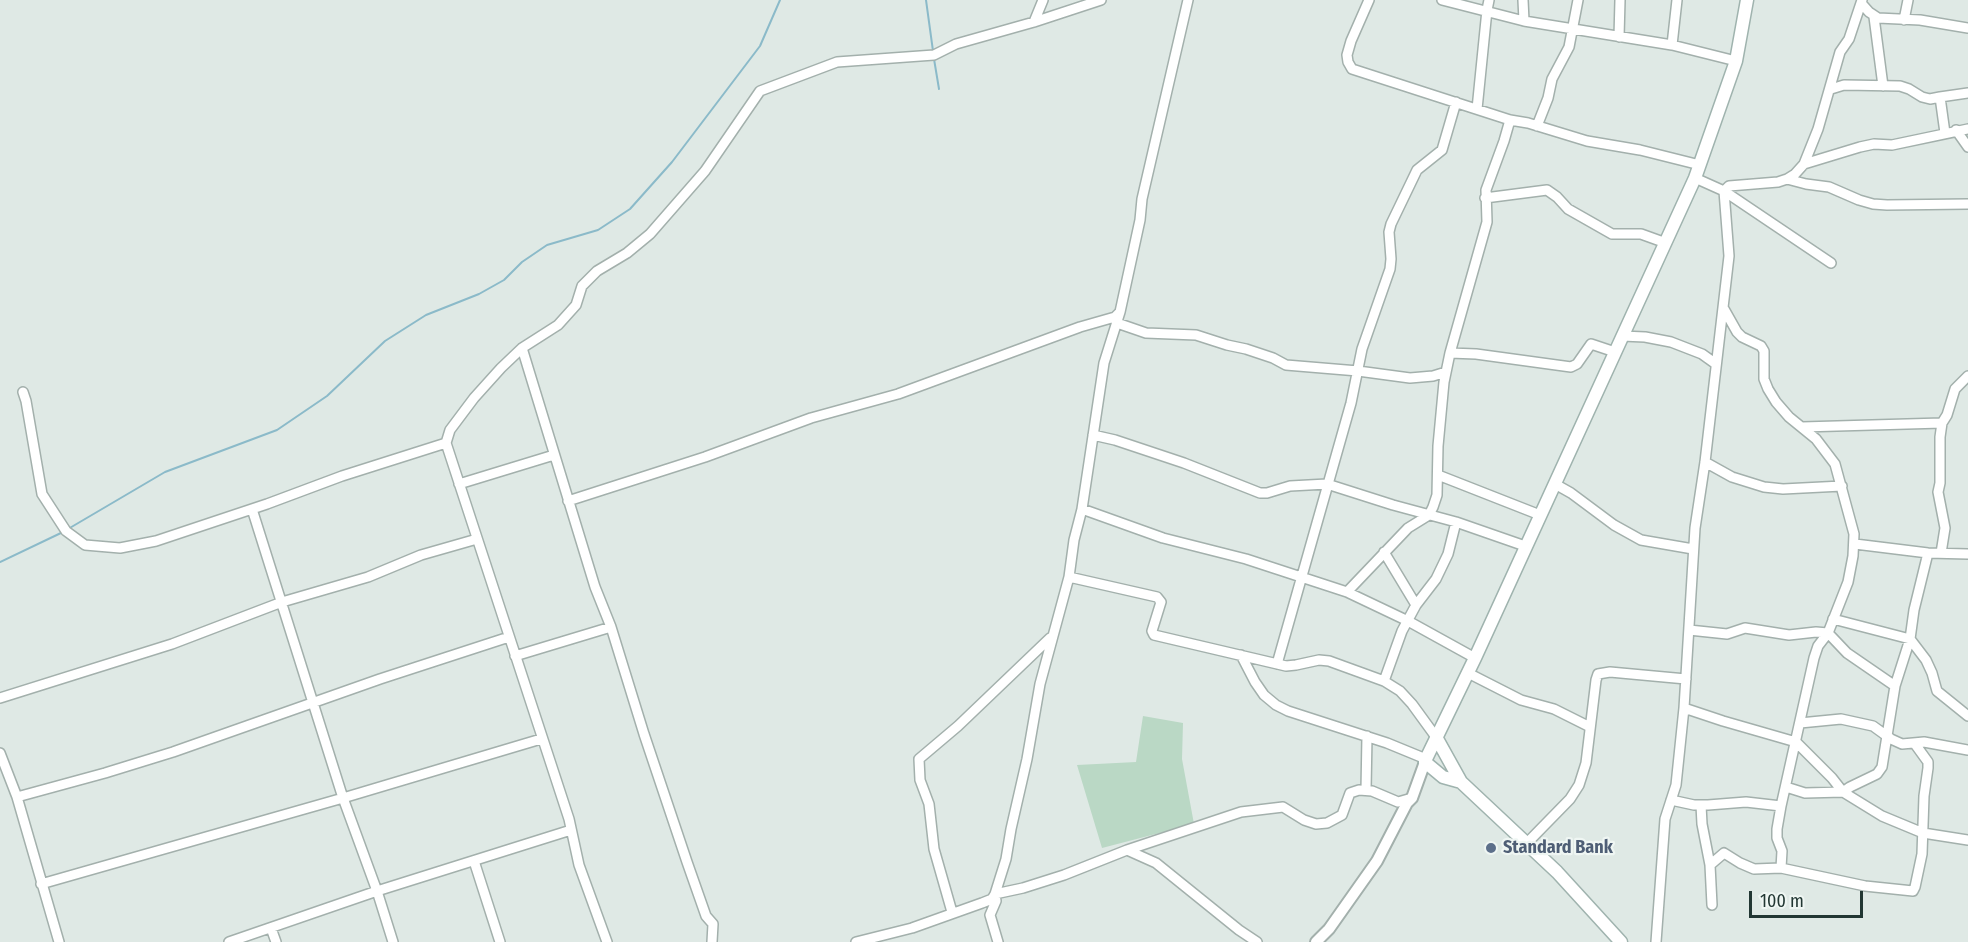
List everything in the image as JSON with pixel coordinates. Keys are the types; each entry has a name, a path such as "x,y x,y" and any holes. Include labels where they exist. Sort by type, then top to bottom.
{"main road":[{"path":"1461,782 1443,777 1425,760 1475,658 1695,178 1736,61 1747,0"},
{"path":"1436,737 1461,782 1565,880 1621,942"}],"street":[{"path":"1034,22 1043,0"},
{"path":"606,942 579,865 571,830 446,443 450,430 501,368 522,348 558,326 576,306 582,286 597,271 627,253 650,234 705,171 760,91 837,62 934,55 956,44 1101,0"},
{"path":"856,942 894,934 992,899 995,894 1006,859 1029,750 1035,706 1051,638 1069,577 1074,540 1082,510 1104,363 1120,312 1140,220 1142,199 1188,0"},
{"path":"1369,0 1347,55 1352,69 1510,120 1587,141 1640,150 1700,165"},
{"path":"1442,0 1524,21 1672,45 1736,61"},
{"path":"1477,110 1486,10 1489,0"},
{"path":"1523,0 1524,21"},
{"path":"1537,126 1552,80 1569,47 1578,0"},
{"path":"1619,37 1620,0"},
{"path":"1672,45 1677,0"},
{"path":"1904,20 1908,0"},
{"path":"1862,2 1874,17 1883,86"},
{"path":"1724,191 1729,186 1778,182 1787,179 1804,164 1818,129 1840,52 1849,39 1862,2"},
{"path":"1874,17 1920,20 1968,28"},
{"path":"1831,88 1844,85 1900,86 1930,99 1968,93"},
{"path":"1940,98 1945,133"},
{"path":"1277,664 1351,403 1367,332 1390,269 1389,232 1393,216 1417,170 1444,146 1456,102"},
{"path":"1347,592 1408,528 1429,515 1437,495 1439,429 1446,372 1482,245 1487,222 1486,190 1510,120"},
{"path":"1804,164 1874,144 1892,145 1968,129"},
{"path":"1956,130 1968,147"},
{"path":"1695,178 1724,191 1831,263"},
{"path":"1787,179 1829,187 1873,204 1968,204"},
{"path":"1485,198 1546,190 1557,197 1568,209 1612,234 1641,234 1666,243"},
{"path":"1656,942 1665,819 1676,785 1684,708 1694,549 1724,308 1729,240 1724,191"},
{"path":"1724,308 1737,332 1761,346 1766,358 1764,379 1767,389 1776,402 1789,417 1816,439 1834,464 1842,486 1855,544 1848,582 1828,633 1818,646 1814,658 1776,829 1782,851 1781,868"},
{"path":"568,501 705,457 811,418 898,394 1080,327 1114,317 1120,312"},
{"path":"1117,322 1146,333 1196,335 1246,349 1286,365 1358,370 1410,378 1433,376 1446,372"},
{"path":"1622,336 1671,342 1702,354 1716,364"},
{"path":"1450,353 1476,354 1571,367 1577,364 1591,344 1615,352"},
{"path":"522,348 595,587 611,627 687,862 706,916 713,924 712,942"},
{"path":"1941,553 1946,528 1938,492 1942,423 1947,415 1955,389 1968,376"},
{"path":"23,392 42,494 66,531 84,545 120,548 156,541 342,476 446,443"},
{"path":"1802,427 1942,423"},
{"path":"1093,435 1184,463 1260,493 1268,493 1290,486 1327,484 1456,522 1525,546"},
{"path":"459,484 554,455"},
{"path":"1705,462 1732,477 1764,487 1783,489 1842,486"},
{"path":"1438,475 1540,515"},
{"path":"1555,484 1614,525 1641,540 1694,549"},
{"path":"252,509 343,798 393,942"},
{"path":"1082,510 1163,538 1246,559 1347,592 1408,621 1475,658"},
{"path":"1384,681 1402,631 1416,605 1436,579 1448,554 1456,522"},
{"path":"0,698 178,642 282,602 368,577 421,555 477,539"},
{"path":"1855,544 1928,553 1968,554"},
{"path":"1384,552 1416,605"},
{"path":"1786,787 1805,793 1843,792 1877,774 1882,767 1895,686 1910,639 1914,610 1928,553"},
{"path":"1069,577 1157,597 1161,602 1152,632 1154,635 1277,664 1296,666 1319,660 1329,661 1384,681 1400,691 1436,737"},
{"path":"1833,619 1910,639 1926,660 1937,691 1968,716"},
{"path":"515,656 611,627"},
{"path":"1689,630 1726,634 1745,628 1789,635 1828,633 1847,653 1895,686"},
{"path":"17,797 173,752 509,637"},
{"path":"952,912 934,849 929,804 920,780 919,759 958,726 1051,638"},
{"path":"1241,655 1264,695 1276,705 1406,750 1425,760 1412,798 1407,803 1386,847 1329,929 1316,942"},
{"path":"1527,843 1570,799 1579,784 1586,763 1598,674 1603,672 1686,680"},
{"path":"1468,673 1521,700 1554,709 1590,727"},
{"path":"1684,708 1796,742 1843,792 1882,816 1923,833 1968,840"},
{"path":"1800,723 1841,718 1873,726 1902,744 1924,742 1968,750"},
{"path":"1366,790 1367,736"},
{"path":"41,884 541,739"},
{"path":"1710,865 1724,853 1754,869 1781,868 1865,886 1913,891 1922,854 1928,762 1915,744"},
{"path":"0,753 17,797 59,942"},
{"path":"995,894 1064,875 1127,850 1241,812 1283,807 1316,824 1327,823 1342,815 1350,793 1359,790 1366,790 1398,802 1412,798"},
{"path":"1671,800 1701,805 1746,802 1781,807"},
{"path":"1701,805 1702,824 1710,865 1712,905"},
{"path":"229,942 377,891 571,830"},
{"path":"1127,850 1156,863 1257,942"},
{"path":"474,861 500,942"},
{"path":"995,894 996,901 990,917 999,942"},
{"path":"272,928 276,942"}],"green space":[{"path":"1143,716 1183,723 1182,759 1194,824 1102,848 1077,765 1136,762"}],"waterway":[{"path":"68,529 165,472 277,430 327,396 385,341 426,315 479,294 504,280 522,262 547,245 598,230 630,209 672,162 760,46 780,0"},
{"path":"926,0 933,51"},
{"path":"934,59 939,89"},
{"path":"0,562 63,532"}],"place":[{"name":"Standard Bank","path":"1491,848"}]}
